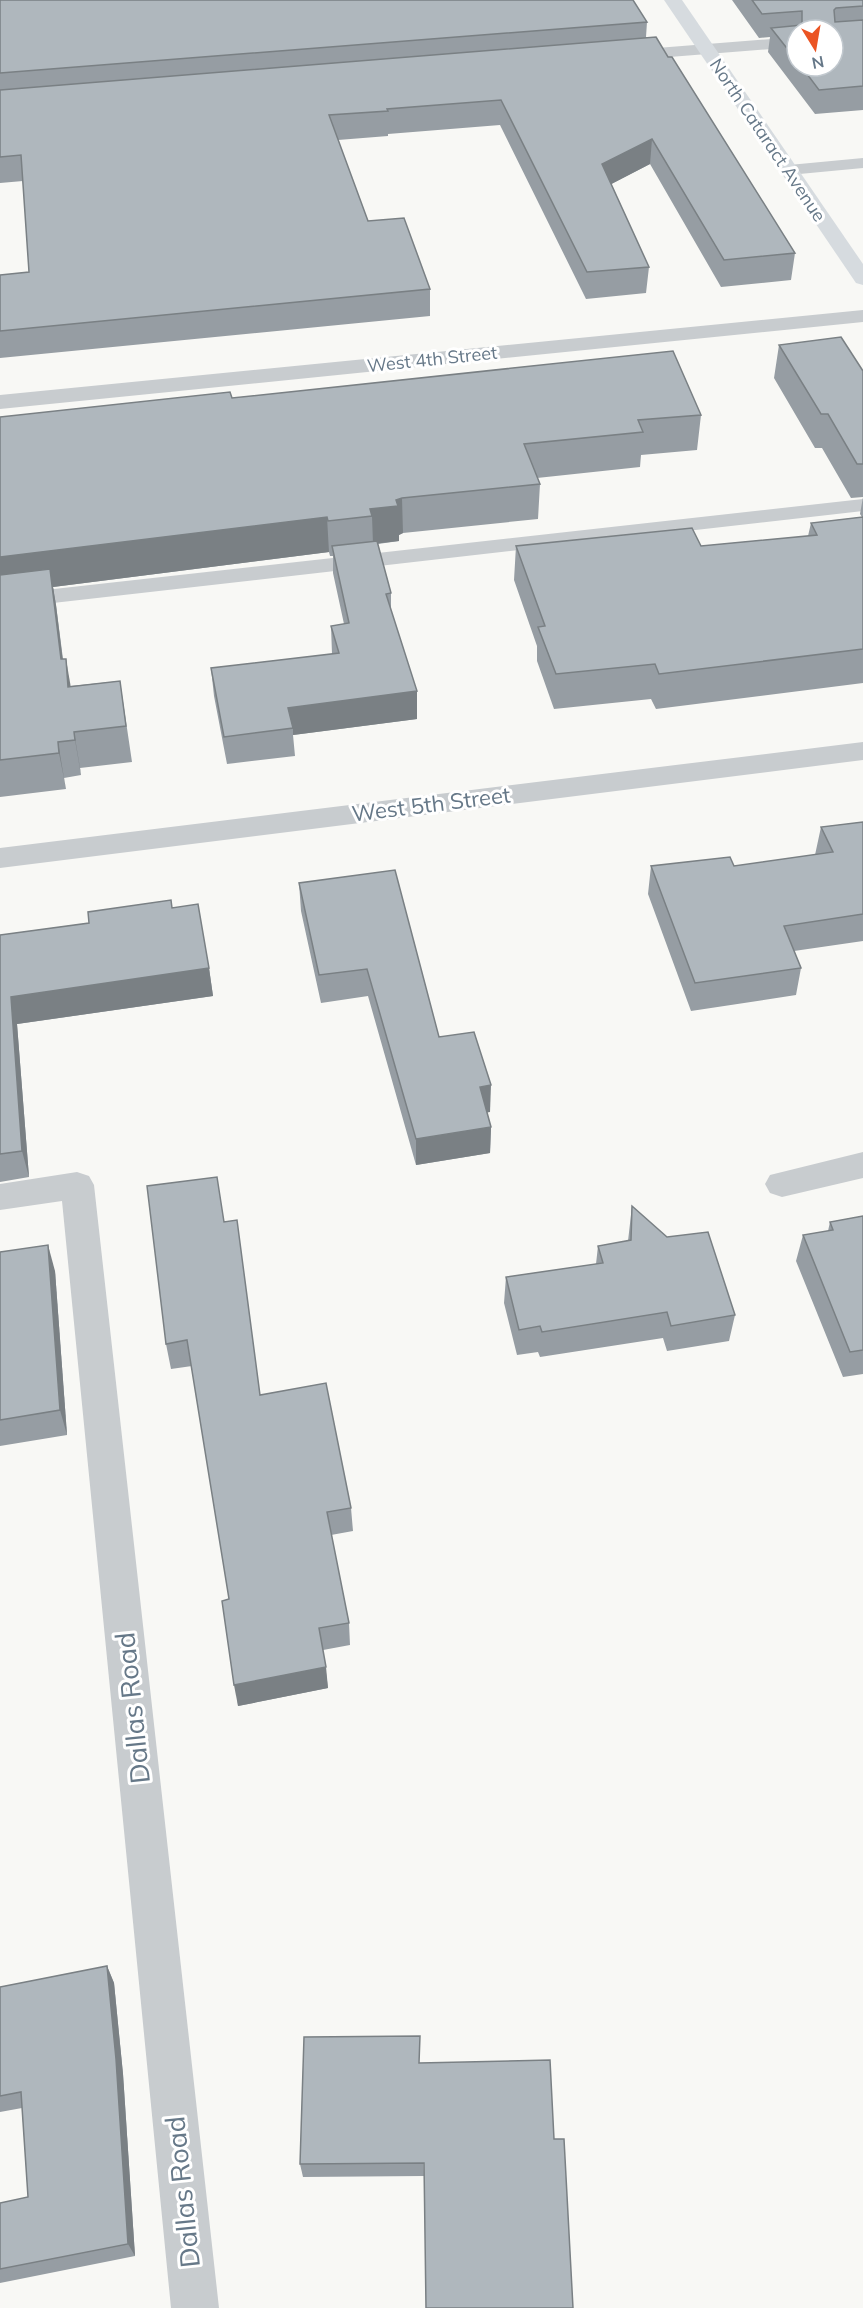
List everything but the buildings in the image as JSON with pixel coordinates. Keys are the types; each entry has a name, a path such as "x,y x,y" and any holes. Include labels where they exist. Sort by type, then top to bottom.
{"street":[{"name":"North Cataract Avenue","path":"673,0 863,279"},
{"path":"601,58 785,43"},
{"name":"West 4th Street","path":"0,402 863,315"},
{"name":"West 5th Street","path":"0,858 863,751"},
{"path":"782,1184 863,1165"},
{"name":"Dallas Road","path":"0,1197 77,1185 195,2308"}],"lane":[{"path":"789,170 863,163"},
{"path":"0,602 863,505"}]}
